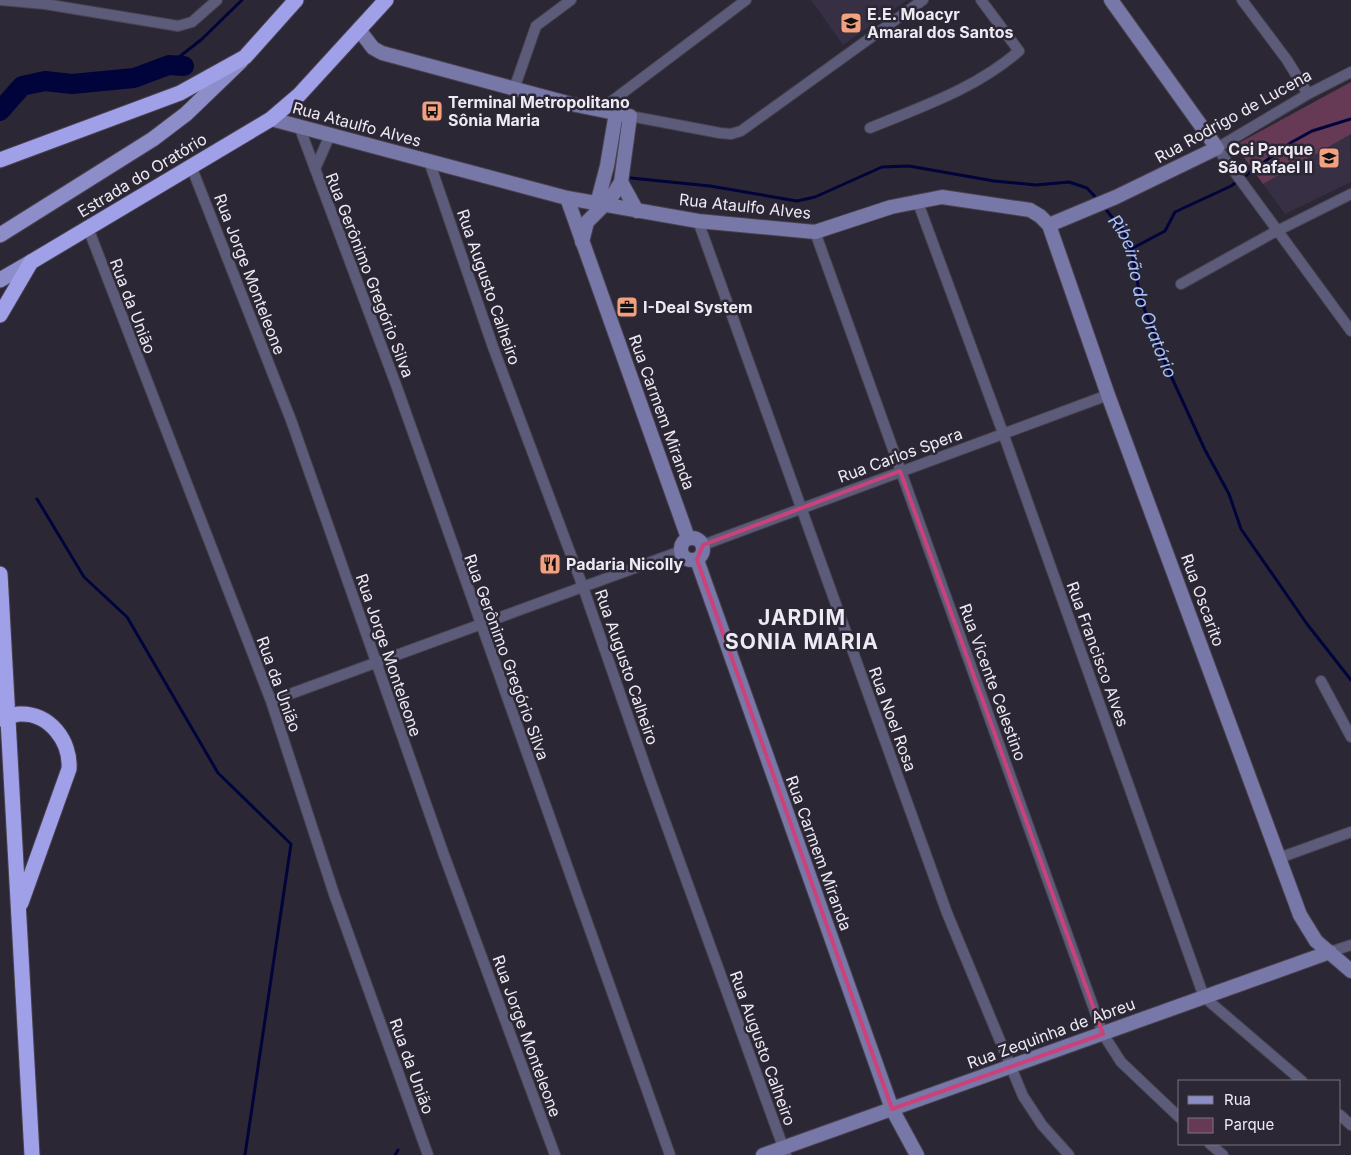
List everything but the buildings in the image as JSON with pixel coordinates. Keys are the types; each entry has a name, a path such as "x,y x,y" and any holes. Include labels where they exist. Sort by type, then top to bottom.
{"highway":[{"path":"0,160 180,93 244,58 296,0"},
{"name":"Estrada do Oratório","path":"31,262 271,119 299,95 386,3"},
{"path":"0,315 31,262"},
{"path":"0,574 4,718 19,912 32,1155"},
{"path":"4,718 29,715 45,721 59,734 68,752 69,760 69,769 19,912"}],"main road":[{"path":"1111,0 1217,148"},
{"path":"360,31 373,48 382,53 514,89 623,115"},
{"name":"Estrada do Oratório","path":"0,235 152,139 186,114 244,58"},
{"path":"582,242 586,222 600,205 614,195 621,182 623,115"},
{"path":"600,205 607,166 623,115"},
{"name":"Rua Ataulfo Alves","path":"271,119 567,198 698,221 815,232 917,200 942,197 1030,210 1049,225"},
{"name":"Rua Rodrigo de Lucena","path":"1049,225 1116,197 1217,148"},
{"path":"621,182 637,211"},
{"name":"Rua Carmem Miranda","path":"567,198 688,538"},
{"name":"Rua Oscarito","path":"1049,225 1108,395 1279,858 1306,926 1316,941 1351,971"},
{"name":"Estrada do Oratório","path":"0,280 31,262"},
{"path":"688,538 700,540 703,545 702,556 697,560 690,560 684,557 681,551 681,546 688,538"},
{"name":"Rua Carmem Miranda","path":"697,560 892,1109 917,1155"},
{"name":"Rua Zequinha de Abreu","path":"763,1155 785,1151 892,1109 1330,952"}],"street":[{"path":"0,0 45,4 178,26 192,22 217,0"},
{"path":"514,89 536,26 571,0"},
{"path":"600,110 746,0"},
{"path":"623,115 711,132 731,134 741,131 923,0"},
{"path":"870,128 957,93 1004,64 1019,52 981,0"},
{"path":"1242,0 1287,60 1308,94"},
{"name":"Rua Rodrigo de Lucena","path":"1217,148 1308,94 1351,72"},
{"name":"Rua Gerônimo Gregório Silva","path":"300,126 395,382 670,1155"},
{"name":"Rua Gerônimo Gregório Silva","path":"315,169 330,135"},
{"path":"1217,148 1351,331"},
{"name":"Rua Augusto Calheiro","path":"429,161 494,347 583,587 785,1151"},
{"name":"Rua Jorge Monteleone","path":"191,166 291,420 376,663 554,1155"},
{"path":"1181,284 1351,194"},
{"name":"Rua Francisco Alves","path":"917,200 1003,433 1204,997 1301,1080"},
{"name":"Rua Noel Rosa","path":"698,221 947,913 1010,1067 1030,1108 1069,1155"},
{"name":"Rua da União","path":"88,228 271,701 334,894 428,1155"},
{"name":"Rua Vicente Celestino","path":"815,232 1103,1034 1121,1062 1178,1116"},
{"name":"Rua Carlos Spera","path":"703,545 1108,395"},
{"path":"271,701 681,551"},
{"path":"1321,682 1351,737"},
{"path":"1279,858 1351,832"},
{"name":"Rua Zequinha de Abreu","path":"1330,952 1351,945"},
{"path":"1341,1116 1351,1125"},
{"path":"1211,1145 1223,1155"}],"highlighted area":[{"path":"900,471 1103,1034 892,1109 697,560 703,545"}],"shaded area":[{"name":"E.E. Moacyr Amaral dos Santos","path":"811,0 907,0 843,45"},
{"name":"Cei Parque São Rafael II","path":"1350,133 1351,182 1285,214 1263,184"}],"green space":[{"path":"1351,82 1351,134 1263,184 1235,145"}],"waterway":[{"path":"169,65 202,39 242,0"},
{"name":"Ribeirão do Oratório","path":"0,111 22,86 45,81 72,84 134,78 169,65 184,66"},
{"path":"1131,249 1165,231 1175,212 1231,186 1292,142 1312,131 1351,119"},
{"name":"Ribeirão do Oratório","path":"631,178 710,186 797,201 815,197 882,167 909,166 994,181 1036,185 1069,182 1087,188 1098,200"},
{"name":"Ribeirão do Oratório","path":"1104,207 1123,231 1131,249 1141,300 1166,365 1205,450 1229,494 1241,529 1307,624 1351,680"},
{"path":"37,499 84,577 127,617 218,773 291,844 245,1155"},
{"path":"395,1155 398,1150"}],"place":[{"name":"E.E. Moacyr Amaral dos Santos","path":"851,23"},
{"name":"Terminal Metropolitano Sônia Maria","path":"432,111"},
{"name":"Cei Parque São Rafael II","path":"1329,158"},
{"name":"I-Deal System","path":"627,307"},
{"name":"Padaria Nicolly","path":"550,564"}],"district":[{"name":"JARDIM SONIA MARIA","path":"802,630"}]}
